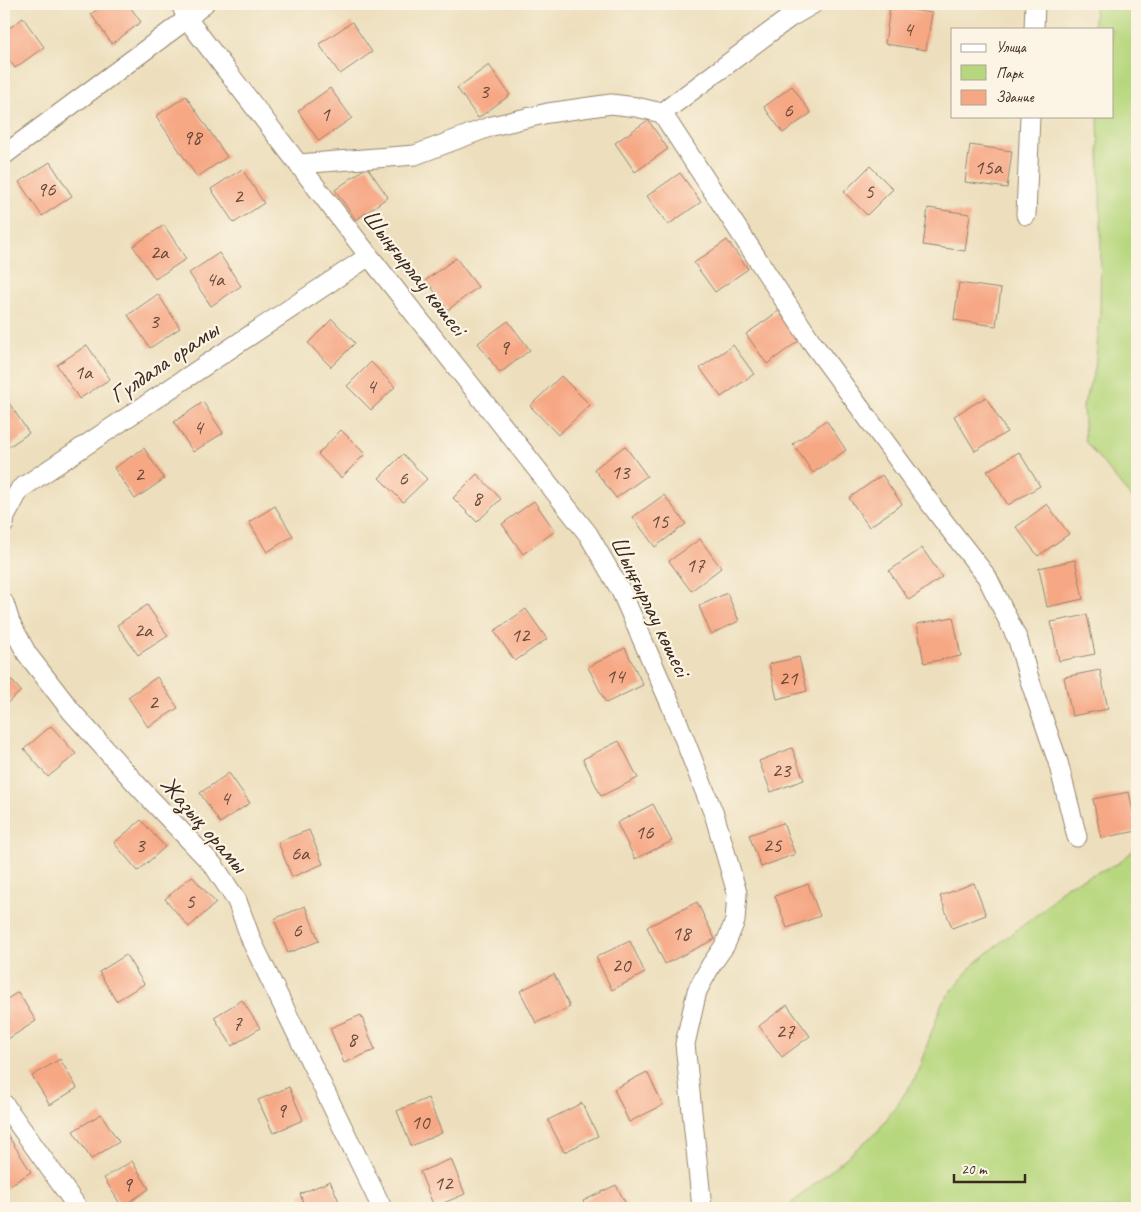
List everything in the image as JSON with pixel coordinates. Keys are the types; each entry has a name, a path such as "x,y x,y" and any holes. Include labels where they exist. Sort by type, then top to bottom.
{"street":[{"path":"4,154 184,11 204,4"},
{"path":"662,113 789,18 813,4"},
{"path":"1034,28 1035,4"},
{"name":"Шыңғырлау көшесі","path":"184,11 369,256 588,534 621,591 671,704 715,816 737,893 735,920 725,945 711,965 697,991 685,1044 702,1208"},
{"path":"298,164 415,155 492,126 548,113 611,104 662,113 811,341 941,518 987,577 1018,640 1058,762 1077,837"},
{"path":"1026,215 1030,118"},
{"name":"Гүлдала орамы","path":"4,524 5,517 20,489 369,256"},
{"name":"Жазық орамы","path":"4,603 10,622 27,654 66,705 140,788 214,866 237,902 252,942 382,1208"},
{"path":"4,1104 78,1208"}],"green space":[{"path":"1096,4 1137,4 1137,514 1134,501 1085,441 1083,406 1095,369 1100,314 1101,234 1098,118 1114,118 1114,28 1093,28"},
{"path":"1137,847 1137,1208 786,1208 878,1131 915,1079 942,1003 972,966 1043,910 1066,886 1119,863"}],"building":[{"path":"105,4 128,4 141,22 112,44 91,14"},
{"path":"890,7 932,13 926,50 885,44"},
{"path":"23,18 44,47 15,68 4,52 4,32"},
{"path":"352,22 372,52 340,74 319,44"},
{"path":"489,65 510,95 478,118 457,88"},
{"path":"792,86 811,113 783,133 764,107"},
{"path":"330,88 352,118 319,141 298,111"},
{"path":"186,96 227,157 197,177 156,116"},
{"path":"648,120 668,149 635,172 615,143"},
{"path":"970,145 1012,151 1007,188 965,182"},
{"path":"50,162 72,196 42,216 19,182"},
{"path":"870,166 893,189 867,215 844,192"},
{"path":"367,167 388,197 356,220 335,190"},
{"path":"242,169 264,203 234,223 211,189"},
{"path":"680,173 701,202 668,225 647,196"},
{"path":"928,208 970,214 965,251 923,245"},
{"path":"164,225 186,259 155,279 133,246"},
{"path":"727,240 748,269 715,292 694,263"},
{"path":"219,253 241,286 211,306 189,273"},
{"path":"456,258 478,287 448,310 426,280"},
{"path":"959,283 1001,289 996,326 954,320"},
{"path":"158,294 180,328 150,348 128,315"},
{"path":"779,311 800,340 767,364 746,334"},
{"path":"332,319 355,343 331,367 308,343"},
{"path":"508,321 530,350 500,373 478,343"},
{"path":"87,345 110,379 79,399 57,365"},
{"path":"733,345 754,374 721,397 700,368"},
{"path":"371,362 395,387 371,410 347,386"},
{"path":"561,376 590,405 558,435 530,406"},
{"path":"986,397 1007,432 975,451 954,416"},
{"path":"7,400 29,433 4,450 4,402"},
{"path":"203,402 223,433 193,452 174,422"},
{"path":"826,420 846,450 813,473 793,444"},
{"path":"341,430 365,454 341,478 318,454"},
{"path":"625,446 647,476 616,498 594,469"},
{"path":"144,448 164,479 135,499 114,468"},
{"path":"1019,452 1040,486 1008,505 987,471"},
{"path":"403,454 427,479 403,502 379,478"},
{"path":"477,474 501,499 477,522 453,498"},
{"path":"882,475 902,504 869,527 849,498"},
{"path":"664,495 686,524 655,547 633,517"},
{"path":"534,501 555,531 523,554 502,524"},
{"path":"1047,504 1069,534 1038,556 1016,527"},
{"path":"275,506 293,536 267,552 249,522"},
{"path":"700,539 721,568 691,591 669,561"},
{"path":"922,548 942,577 909,600 889,571"},
{"path":"1075,560 1083,599 1047,607 1039,568"},
{"path":"727,593 739,621 711,634 699,606"},
{"path":"147,605 168,636 138,655 117,625"},
{"path":"526,609 547,639 515,661 494,631"},
{"path":"1087,615 1095,654 1059,661 1051,622"},
{"path":"953,617 961,656 924,663 917,624"},
{"path":"625,648 643,685 606,703 588,667"},
{"path":"799,657 807,691 777,699 769,664"},
{"path":"1100,670 1108,709 1072,716 1064,677"},
{"path":"4,672 21,691 4,706"},
{"path":"157,677 178,708 148,727 128,697"},
{"path":"51,726 76,754 48,777 24,749"},
{"path":"619,741 638,778 601,796 583,759"},
{"path":"792,748 804,780 771,792 759,761"},
{"path":"229,773 250,803 220,823 200,793"},
{"path":"1129,792 1137,831 1101,838 1093,799"},
{"path":"653,804 672,841 635,859 617,823"},
{"path":"141,820 165,847 138,871 114,843"},
{"path":"783,823 795,854 761,867 749,835"},
{"path":"309,830 323,864 292,877 278,842"},
{"path":"192,876 216,903 189,927 165,899"},
{"path":"974,883 986,915 952,928 940,896"},
{"path":"808,884 820,916 787,928 775,896"},
{"path":"697,902 715,939 665,964 647,927"},
{"path":"305,906 319,941 288,953 274,919"},
{"path":"630,941 645,973 612,990 596,957"},
{"path":"126,955 144,984 116,1001 99,972"},
{"path":"554,974 570,1007 536,1023 520,991"},
{"path":"18,992 36,1021 8,1039 4,1032 4,1001"},
{"path":"242,1000 260,1028 232,1046 214,1017"},
{"path":"787,1005 810,1036 782,1057 759,1026"},
{"path":"361,1015 375,1050 344,1063 330,1028"},
{"path":"60,1059 77,1088 50,1105 32,1076"},
{"path":"647,1072 663,1105 629,1122 614,1089"},
{"path":"289,1087 303,1120 273,1133 258,1100"},
{"path":"428,1098 442,1133 411,1146 397,1111"},
{"path":"582,1103 598,1136 564,1152 548,1120"},
{"path":"101,1114 119,1142 91,1159 73,1131"},
{"path":"4,1129 31,1172 4,1189"},
{"path":"451,1159 465,1194 434,1207 420,1172"},
{"path":"132,1161 149,1189 122,1207 104,1178"},
{"path":"330,1181 342,1208 305,1208 300,1194"},
{"path":"616,1185 628,1208 586,1208 583,1201"}]}
